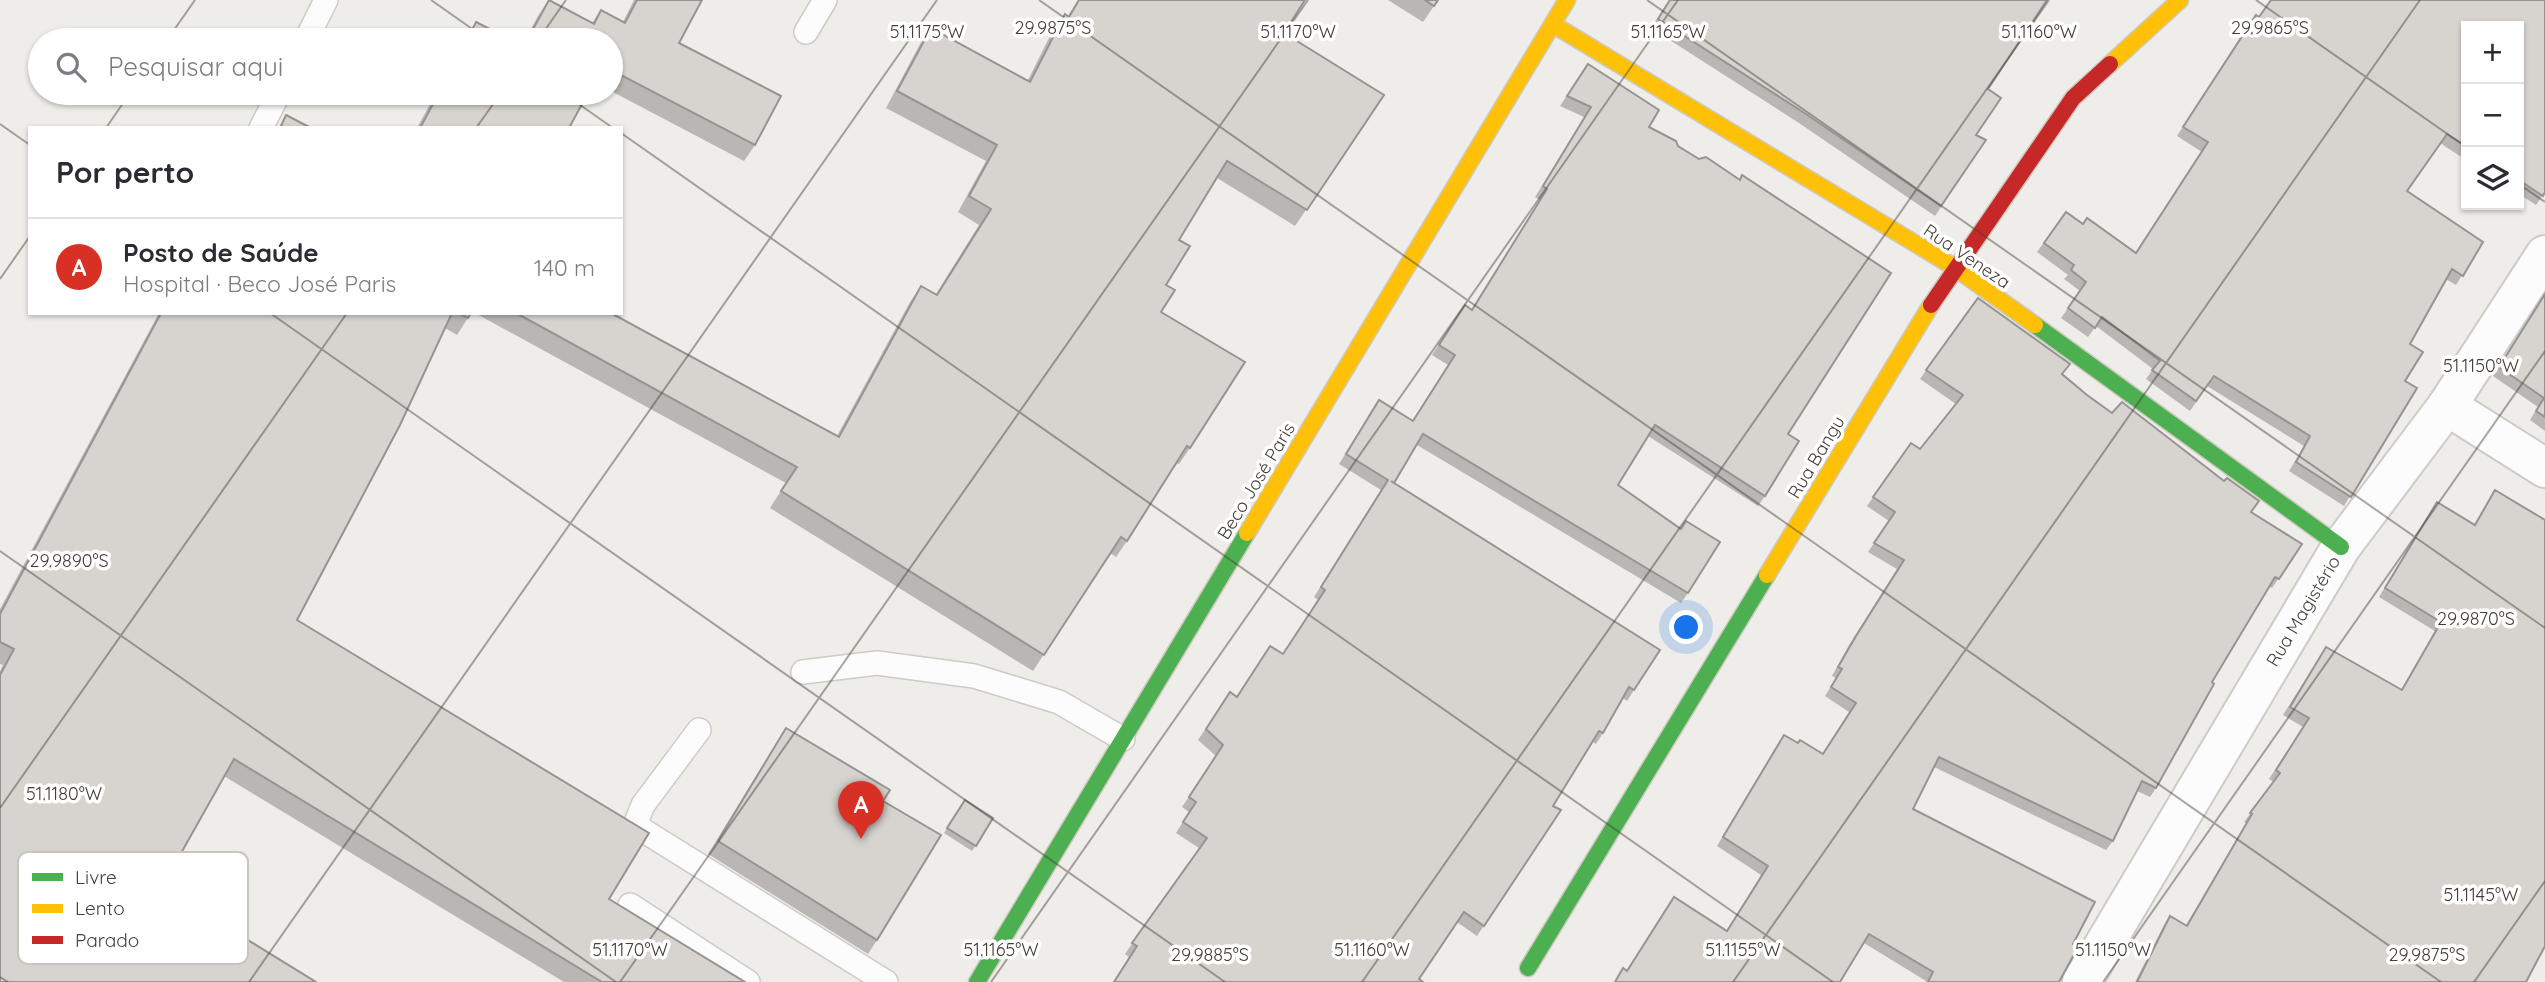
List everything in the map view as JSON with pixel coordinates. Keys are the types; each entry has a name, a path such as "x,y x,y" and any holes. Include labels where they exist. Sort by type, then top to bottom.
{"street":[{"name":"Beco José Paris","path":"976,982 1567,0"},
{"name":"Rua Bangu","path":"1528,968 1954,267 2073,98 2180,0"},
{"name":"Rua Veneza","path":"1554,25 1954,267 2341,547"},
{"name":"Rua Magistério","path":"2082,982 2341,547 2447,406 2545,255"},
{"path":"2447,406 2545,468"}],"lane":[{"path":"312,28 326,0"},
{"path":"806,32 825,0"},
{"path":"262,126 273,105"},
{"path":"803,672 877,663 974,676 1059,702 1123,740"},
{"path":"699,730 643,804 637,820 641,829 886,982"},
{"path":"630,905 748,982"}],"building":[{"path":"549,0 594,24 601,10 625,23 637,0 702,0 679,43 781,96 755,145 623,76 623,28 534,28"},
{"path":"1079,0 1305,0 1284,33 1384,95 1307,210 1227,161 1179,240 1190,246 1166,285 1175,290 1161,312 1245,362 1190,448 1187,446 1127,541 1121,537 1044,655 781,491 797,467 520,315 615,315 839,437 921,286 937,295 991,209 969,196 997,145 897,91 931,28 1030,82 1065,14 1069,17"},
{"path":"1425,0 1438,0 1434,6"},
{"path":"1670,0 2047,0 1988,89 2001,98 1976,135 1986,140 1941,206 1806,114 1658,19"},
{"path":"2271,0 2545,0 2543,196 2524,183 2524,21 2461,21 2461,143 2447,134 2407,191 2483,242 2463,276 2452,269 2410,344 2423,352 2405,381 2417,388 2351,497 2296,462 2310,436 2214,376 2196,401 2152,370 2160,361 2102,317 2095,328 2068,308 2086,282 2071,270 2074,265 2044,243 2066,212 2083,224 2087,218 2136,253 2208,142 2183,127 2256,15 2259,17"},
{"path":"476,22 488,28 473,28"},
{"path":"1588,64 1659,110 1649,127 1676,141 1678,146 1699,159 1706,157 1740,180 1742,175 1891,273 1788,434 1799,441 1765,496 1655,425 1618,485 1681,529 1686,521 1720,542 1688,593 1423,434 1394,483 1660,650 1634,690 1629,687 1603,733 1599,731 1553,806 1561,810 1484,926 1464,912 1419,979 1423,982 1114,982 1137,946 1132,943 1207,838 1183,822 1196,802 1189,797 1223,745 1206,729 1230,692 1237,697 1270,646 1283,654 1325,590 1321,587 1388,480 1346,454 1379,400 1413,421 1455,355 1439,345 1465,305 1472,310 1547,189 1543,186 1591,107 1567,96"},
{"path":"432,105 581,105 570,126 421,126"},
{"path":"286,115 307,126 281,126"},
{"path":"2545,294 2545,417 2536,411 2544,398 2499,367"},
{"path":"1978,298 2070,364 2062,374 2087,395 2112,413 2122,402 2224,481 2227,478 2259,501 2251,512 2302,544 2279,579 2275,577 2212,682 2214,684 2156,788 2142,781 2113,841 1939,757 1913,809 2095,902 2073,944 2078,947 2059,982 1928,982 1933,972 1869,934 1840,982 1615,982 1623,968 1627,971 1674,897 1727,931 1768,866 1723,837 1784,735 1798,743 1800,740 1823,754 1856,703 1831,687 1842,669 1838,667 1904,560 1874,543 1895,512 1873,497 1911,443 1920,449 1963,395 1926,370"},
{"path":"160,315 451,315 400,425 297,620 649,833 609,899 745,982 602,982 234,759 182,852 18,852 18,964 248,964 248,940 316,982 0,982 0,675 14,649 0,642 0,614"},
{"path":"2495,490 2545,520 2545,946 2526,982 2137,982 2170,916 2187,926 2252,814 2250,813 2280,773 2276,770 2309,718 2290,707 2326,647 2402,690 2441,622 2385,588 2437,502 2475,525"},
{"path":"786,728 890,790 883,801 941,835 877,940 718,841"},
{"path":"965,800 993,818 976,846 947,828"}],"traffic: fast":[{"path":"2035,325 2341,547"},
{"path":"977,982 1247,533"},
{"path":"1528,968 1767,575"}],"traffic: slow":[{"path":"1247,533 1567,0"},
{"path":"2110,64 2180,0"},
{"path":"1554,25 1954,267 2035,325"},
{"path":"1767,575 1931,305"}],"traffic: jam":[{"path":"1931,305 2073,98 2110,64"}],"place":[{"name":"Posto de Saúde","path":"861,839"}]}
